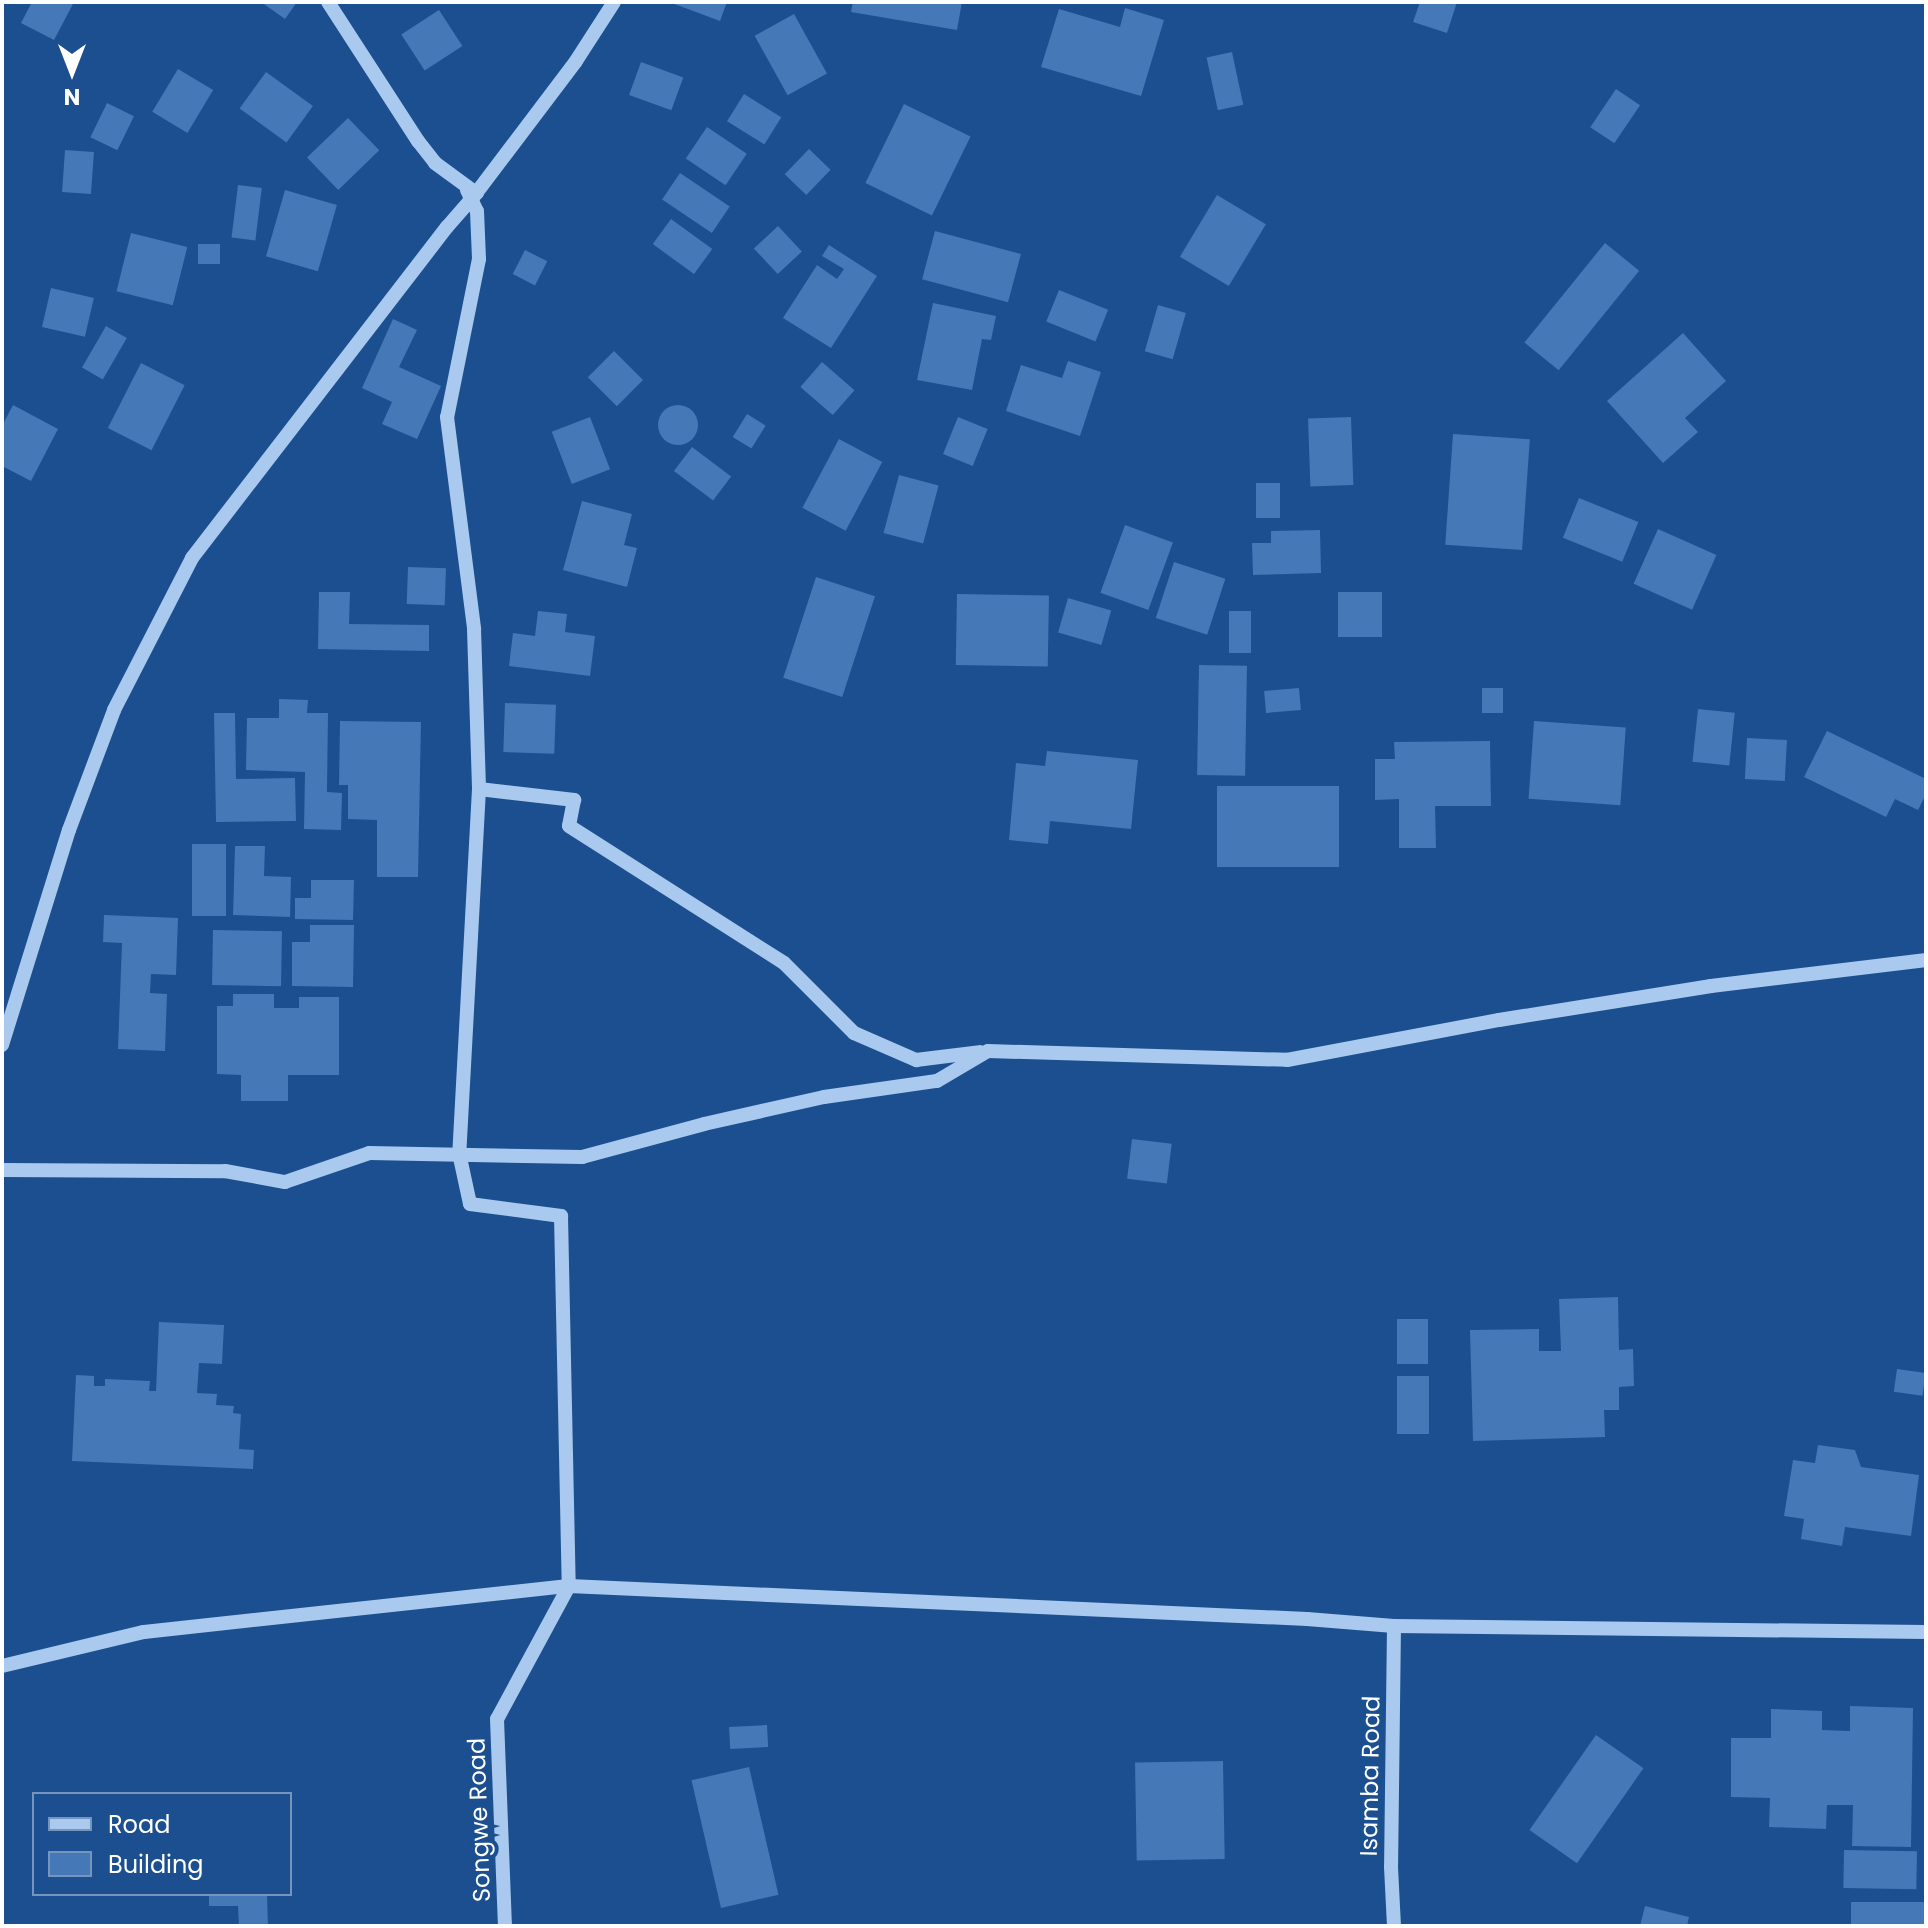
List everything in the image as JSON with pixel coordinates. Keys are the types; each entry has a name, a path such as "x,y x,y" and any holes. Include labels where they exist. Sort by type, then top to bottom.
{"street":[{"path":"328,2 418,141 435,163 475,195"},
{"path":"2,1045 69,830 114,710 192,558 447,227 475,195 576,61 614,2"},
{"path":"475,195 467,190 477,211 479,259 447,417 474,629 479,789 459,1153 470,1204 561,1216 569,1586"},
{"path":"479,789 574,800 569,826 784,963 854,1033 916,1060 988,1051 1287,1060 1499,1020 1711,986 1926,960"},
{"path":"2,1170 225,1171 285,1182 369,1153 582,1157 704,1124 824,1097 937,1081 988,1051"},
{"path":"2,1666 144,1632 569,1586 1291,1618 1394,1626 1926,1632"},
{"name":"Songwe Road","path":"505,1926 497,1719 569,1586"},
{"name":"Isamba Road","path":"1394,1626 1391,1867 1394,1926"}],"building":[{"path":"32,2 74,2 54,40 21,23"},
{"path":"261,2 297,2 285,19"},
{"path":"669,2 727,2 720,21"},
{"path":"853,2 962,2 957,30 851,12"},
{"path":"1420,2 1457,2 1447,33 1413,22"},
{"path":"1125,8 1164,20 1141,96 1041,67 1059,9 1120,27"},
{"path":"439,10 462,46 425,71 401,35"},
{"path":"794,14 827,73 788,95 755,36"},
{"path":"1232,52 1243,105 1218,110 1207,57"},
{"path":"641,62 683,77 671,110 629,95"},
{"path":"178,69 213,90 187,133 152,112"},
{"path":"266,72 313,106 286,142 240,108"},
{"path":"1616,89 1640,105 1614,143 1590,127"},
{"path":"744,94 781,117 764,144 727,121"},
{"path":"107,103 134,116 117,150 90,137"},
{"path":"904,104 971,136 932,216 865,183"},
{"path":"348,118 379,150 338,190 307,158"},
{"path":"707,127 747,154 726,185 686,159"},
{"path":"809,149 831,170 806,195 785,174"},
{"path":"65,150 94,152 91,194 62,192"},
{"path":"680,173 730,207 712,233 662,200"},
{"path":"238,185 262,188 255,241 232,238"},
{"path":"285,190 337,205 318,271 266,256"},
{"path":"1217,195 1266,224 1229,286 1180,257"},
{"path":"671,219 712,249 694,274 653,244"},
{"path":"778,226 802,252 778,274 754,249"},
{"path":"935,231 1021,254 1008,302 922,279"},
{"path":"131,233 187,247 173,305 116,291"},
{"path":"1605,243 1639,271 1559,370 1524,342"},
{"path":"198,244 220,244 220,264 198,264"},
{"path":"829,245 877,276 831,348 783,318 817,265 837,279 844,269 822,256"},
{"path":"525,250 547,261 535,285 513,274"},
{"path":"51,288 94,298 85,337 42,327"},
{"path":"1059,290 1108,310 1095,341 1046,322"},
{"path":"933,303 996,316 991,340 982,339 972,390 917,380"},
{"path":"1158,305 1186,313 1173,359 1145,351"},
{"path":"393,319 417,330 399,367 441,386 417,439 382,424 392,402 362,388"},
{"path":"106,326 127,338 103,380 82,368"},
{"path":"1683,333 1726,381 1685,418 1698,432 1663,463 1607,401"},
{"path":"614,351 643,380 617,406 588,377"},
{"path":"1068,361 1101,372 1080,436 1006,411 1021,365 1062,378"},
{"path":"822,362 854,390 833,415 800,387"},
{"path":"141,363 185,385 152,450 108,428"},
{"path":"13,405 58,429 31,481 2,466 2,426"},
{"path":"678,405 692,411 698,425 692,439 678,445 664,439 658,425 664,411"},
{"path":"747,414 766,426 751,449 733,437"},
{"path":"590,417 610,469 572,484 552,432"},
{"path":"958,417 988,429 973,466 943,454"},
{"path":"1351,417 1353,485 1310,486 1308,419"},
{"path":"1453,434 1530,439 1522,550 1445,545"},
{"path":"839,439 882,462 846,531 802,508"},
{"path":"692,447 731,476 713,500 674,471"},
{"path":"899,475 939,486 923,544 883,533"},
{"path":"1256,483 1280,483 1280,518 1256,518"},
{"path":"1579,498 1638,522 1622,562 1563,538"},
{"path":"582,501 632,514 624,545 637,548 627,587 563,570"},
{"path":"1125,525 1173,542 1148,610 1100,593"},
{"path":"1658,529 1716,555 1692,610 1634,584"},
{"path":"1320,530 1321,573 1253,575 1252,543 1271,543 1271,531"},
{"path":"1174,562 1225,579 1207,635 1156,618"},
{"path":"408,567 446,568 445,605 407,604"},
{"path":"816,577 875,596 842,697 783,678"},
{"path":"319,592 350,592 349,624 429,625 429,651 318,649"},
{"path":"1338,592 1382,592 1382,637 1338,637"},
{"path":"957,594 1049,596 1048,667 956,665"},
{"path":"1068,598 1111,610 1101,645 1058,633"},
{"path":"538,611 567,614 565,632 595,636 590,676 509,666 513,633 535,636"},
{"path":"1229,611 1251,611 1251,653 1229,653"},
{"path":"1199,665 1247,666 1245,776 1197,775"},
{"path":"1299,688 1301,710 1266,713 1264,691"},
{"path":"1482,688 1503,688 1503,713 1482,713"},
{"path":"279,699 308,700 307,713 328,713 327,792 342,793 341,830 304,829 305,772 246,770 247,718 279,718"},
{"path":"505,703 556,705 554,754 503,752"},
{"path":"1698,709 1735,713 1729,766 1692,762"},
{"path":"214,713 235,713 236,779 295,778 296,821 216,822"},
{"path":"340,721 421,722 418,877 377,877 377,820 348,819 348,785 339,785"},
{"path":"1534,721 1626,727 1620,805 1529,799"},
{"path":"1827,731 1926,779 1926,794 1918,810 1895,799 1886,817 1804,777"},
{"path":"1747,738 1787,740 1785,781 1745,779"},
{"path":"1490,741 1491,806 1435,806 1436,848 1399,848 1399,799 1375,800 1375,759 1395,759 1394,742"},
{"path":"1047,751 1138,760 1131,829 1050,821 1048,844 1009,840 1016,763 1045,766"},
{"path":"1217,786 1339,786 1339,867 1217,867"},
{"path":"192,844 226,844 226,916 192,916"},
{"path":"235,846 265,846 264,876 291,877 290,917 233,915"},
{"path":"311,880 354,880 353,920 295,919 295,898 311,898"},
{"path":"104,915 178,918 176,975 151,974 150,993 167,994 165,1051 118,1049 122,943 103,942"},
{"path":"310,925 354,925 353,987 292,986 292,942 310,942"},
{"path":"213,930 282,931 281,986 212,985"},
{"path":"233,994 274,994 274,1008 299,1008 299,997 339,997 339,1075 288,1075 288,1101 241,1101 241,1075 217,1074 217,1006 233,1006"},
{"path":"1132,1139 1172,1144 1167,1184 1127,1179"},
{"path":"1618,1297 1619,1350 1633,1349 1634,1386 1619,1387 1619,1410 1604,1410 1605,1437 1473,1441 1470,1330 1539,1329 1539,1351 1561,1351 1559,1299"},
{"path":"1397,1319 1428,1319 1428,1364 1397,1364"},
{"path":"159,1322 224,1325 222,1364 199,1363 197,1393 217,1394 216,1405 234,1406 233,1413 241,1414 239,1449 254,1450 253,1469 72,1461 76,1375 94,1376 94,1386 105,1386 105,1379 150,1381 149,1391 156,1391"},
{"path":"1897,1369 1926,1373 1923,1396 1894,1392"},
{"path":"1397,1376 1429,1376 1429,1434 1397,1434"},
{"path":"1818,1445 1855,1450 1861,1467 1919,1475 1911,1536 1845,1527 1842,1546 1801,1539 1804,1519 1784,1516 1793,1460 1815,1463"},
{"path":"1850,1706 1913,1708 1911,1847 1852,1846 1853,1805 1827,1805 1826,1829 1769,1827 1770,1798 1731,1797 1731,1738 1771,1738 1771,1709 1822,1711 1822,1730 1850,1731"},
{"path":"767,1725 768,1747 730,1749 729,1727"},
{"path":"1596,1735 1644,1768 1577,1863 1529,1830"},
{"path":"1223,1761 1225,1859 1137,1861 1135,1763"},
{"path":"749,1767 778,1895 721,1908 692,1780"},
{"path":"1844,1850 1917,1851 1916,1889 1843,1888"},
{"path":"209,1896 267,1896 268,1926 239,1926 238,1906 209,1906"},
{"path":"1851,1902 1926,1902 1926,1926 1851,1926"},
{"path":"1645,1906 1689,1917 1687,1926 1640,1926"}]}
